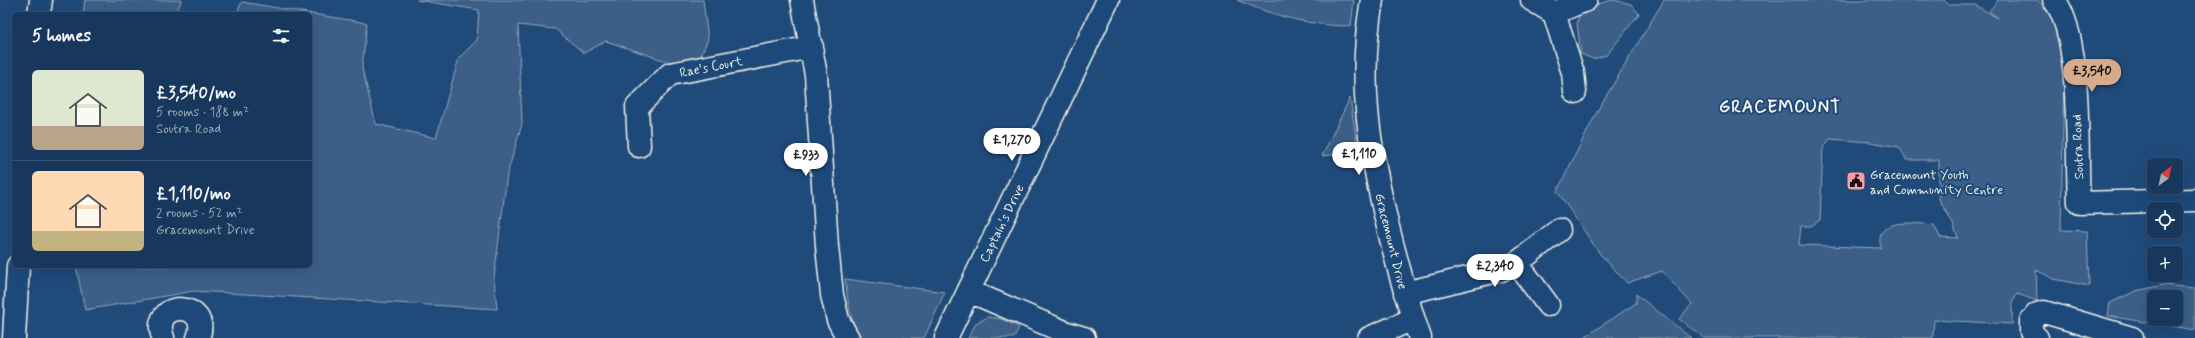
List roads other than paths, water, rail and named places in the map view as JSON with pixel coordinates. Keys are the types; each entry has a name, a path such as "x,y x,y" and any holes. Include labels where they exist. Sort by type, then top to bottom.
{"street":[{"path":"38,12 41,0"},
{"path":"802,0 812,47 816,75 827,246 832,295 838,320 848,338"},
{"name":"Captain's Drive","path":"946,338 1108,0"},
{"name":"Gracemount Drive","path":"1372,0 1366,36 1364,71 1366,108 1373,162 1405,294 1417,328"},
{"path":"1532,0 1554,13 1573,73 1575,92"},
{"path":"1554,13 1586,0"},
{"name":"Soutra Road","path":"2054,0 2065,20 2074,65 2079,203 2195,200"},
{"name":"Rae's Court","path":"639,146 637,107 670,74 812,47"},
{"path":"1405,294 1501,270 1517,263 1559,230"},
{"path":"1517,263 1548,305"},
{"path":"14,338 18,268"},
{"path":"969,291 1067,333 1084,338"},
{"path":"163,338 160,329 162,318 170,311 181,308 192,311 199,320 201,330 198,338"},
{"path":"2037,338 2031,332 2030,324 2034,315 2044,312 2132,338"},
{"path":"1369,338 1417,328"}],"place":[{"name":"Gracemount Youth and Community Centre","path":"1856,181"}],"district":[{"name":"GRACEMOUNT","path":"1780,106"}]}
